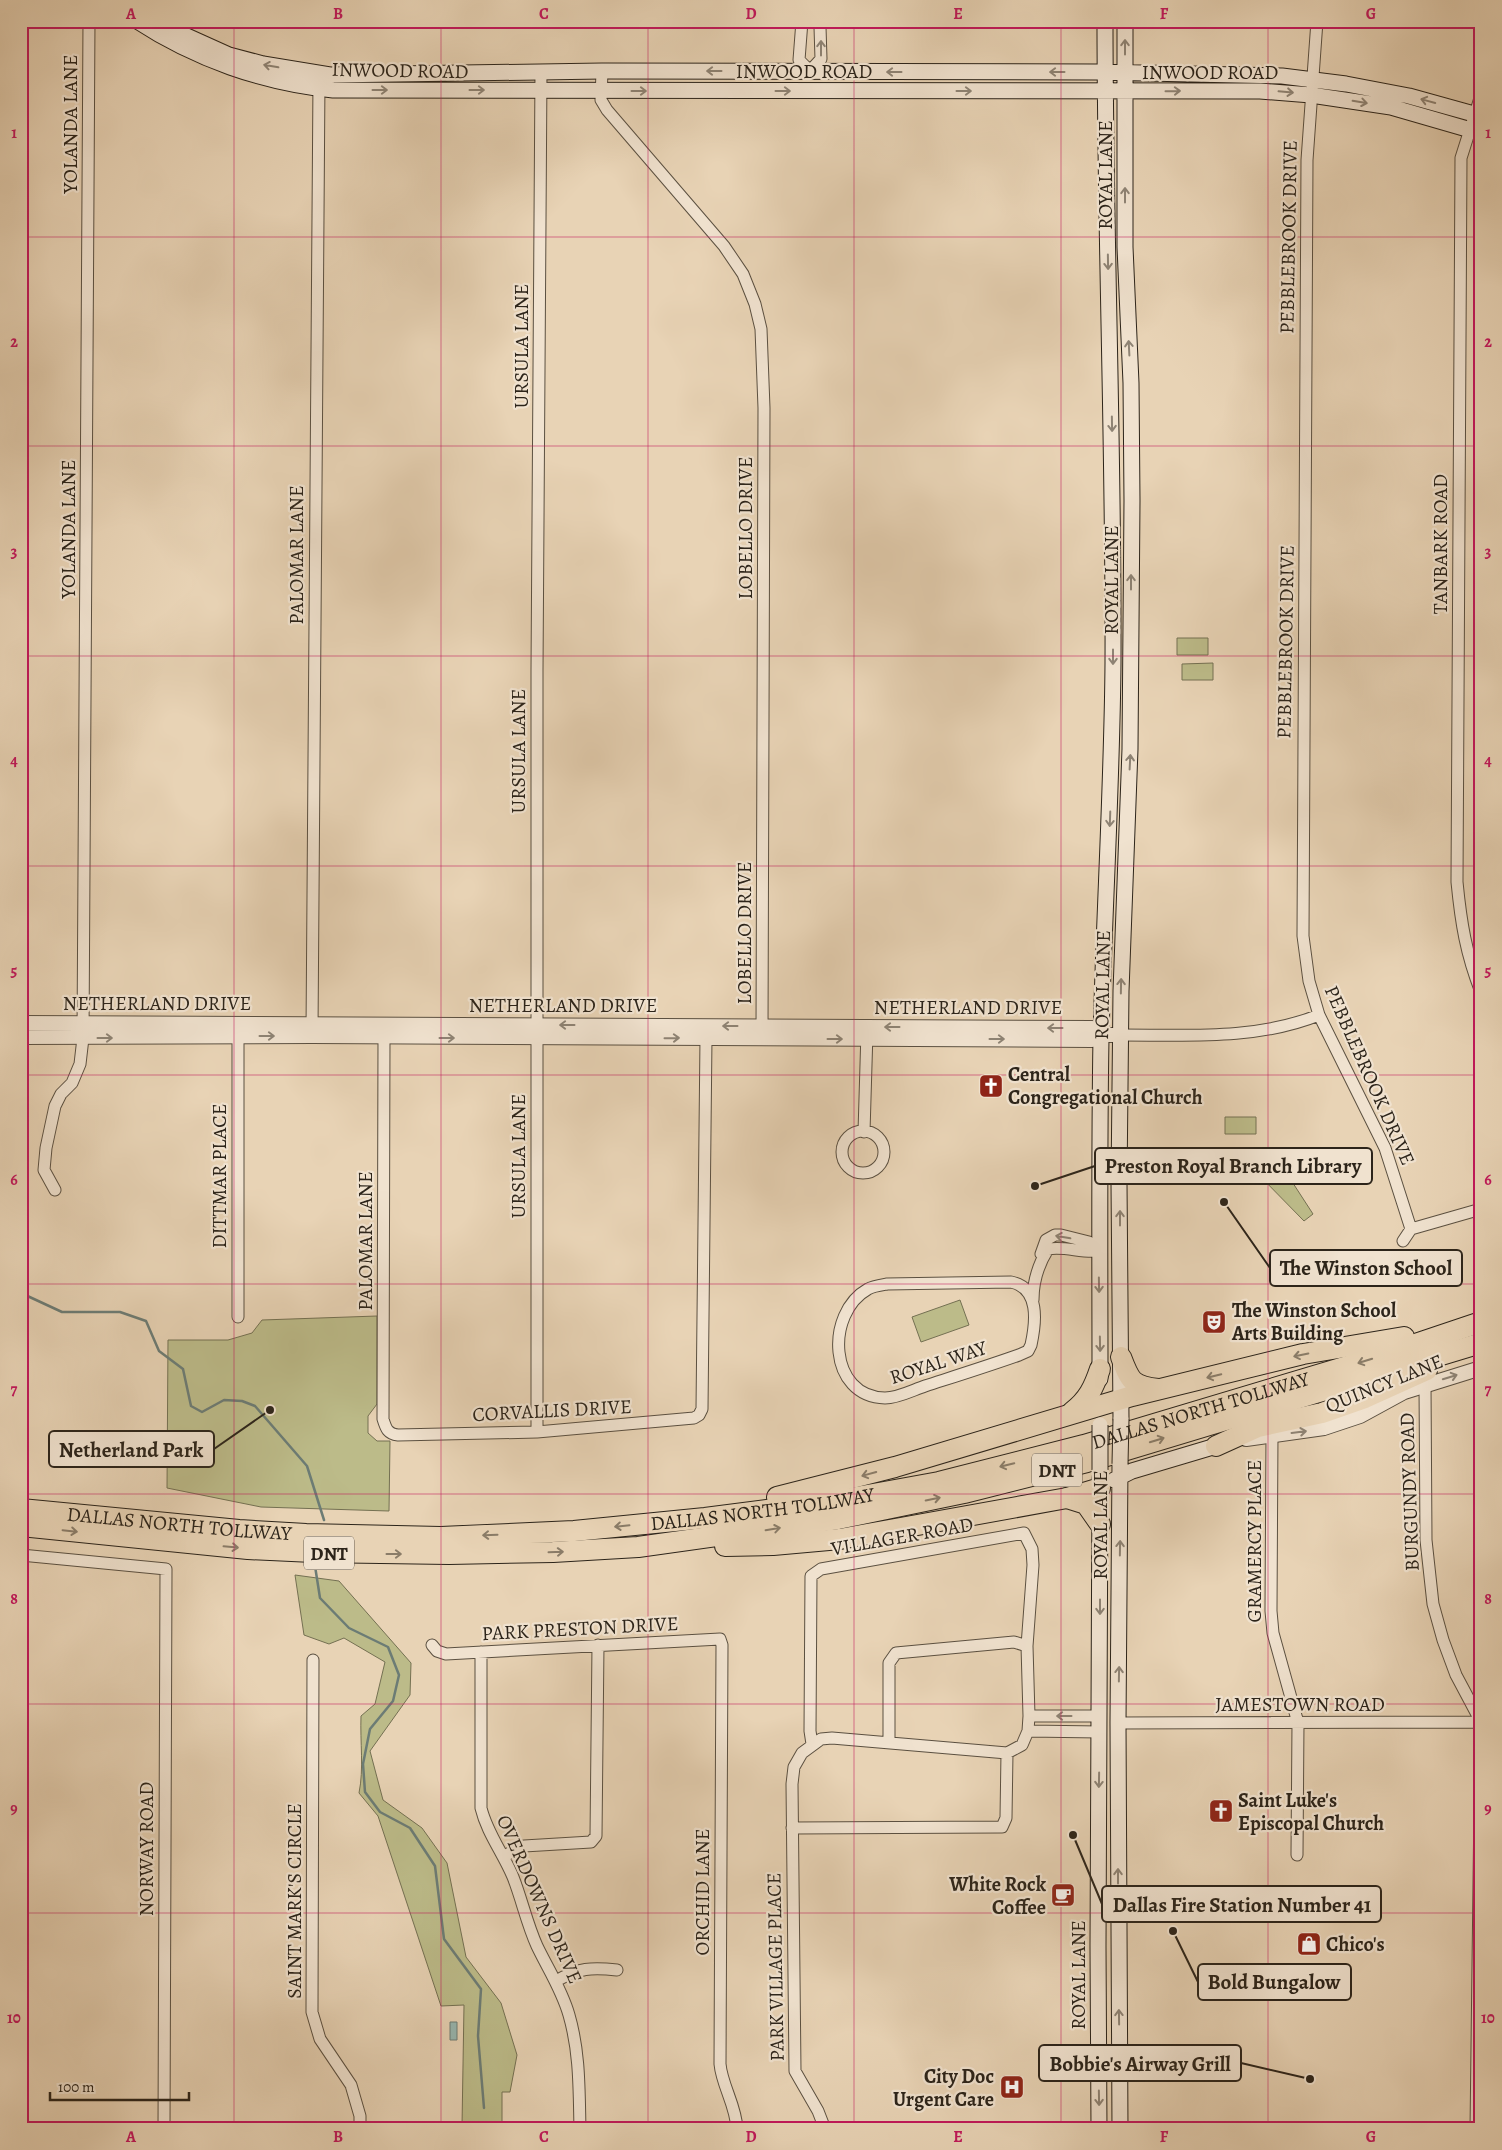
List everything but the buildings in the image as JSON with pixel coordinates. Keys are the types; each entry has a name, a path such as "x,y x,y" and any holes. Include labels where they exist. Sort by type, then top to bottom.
{"highway":[{"name":"DALLAS NORTH TOLLWAY","path":"21,1509 239,1530 385,1536 507,1535 574,1531 705,1518 866,1496 939,1482 1084,1445 1371,1359 1481,1322"},
{"path":"705,1518 728,1508 895,1467 1158,1389 1303,1354 1460,1328"},
{"path":"1216,1446 1258,1428 1322,1413 1365,1398 1426,1371 1473,1345"},
{"name":"DALLAS NORTH TOLLWAY","path":"21,1526 248,1549 313,1552 449,1554 552,1552 638,1547 838,1518 964,1493 1087,1462 1473,1345"},
{"path":"1121,1357 1128,1377 1132,1382 1142,1387 1158,1389"},
{"path":"1070,1414 1082,1405 1090,1394 1100,1369"},
{"path":"638,1547 773,1545 840,1539 1067,1498 1092,1492 1100,1479"},
{"path":"1067,1498 1086,1504 1100,1524"}],"main road":[{"name":"INWOOD ROAD","path":"137,21 157,34 200,49"},
{"name":"INWOOD ROAD","path":"160,21 200,49 239,71 275,81 602,91 1235,90 1312,95 1391,107 1475,131"},
{"name":"ROYAL LANE","path":"1099,2129 1099,1141 1101,1035 1112,756 1113,614 1112,383 1108,314 1105,21"},
{"name":"ROYAL LANE","path":"1120,2129 1118,1723 1122,1399 1120,1143 1121,1035 1130,749 1131,614 1131,383 1127,313 1125,21"},
{"name":"INWOOD ROAD","path":"318,81 541,71 1105,72 1282,76 1313,79 1409,96 1478,115"},
{"path":"810,71 811,91"},
{"path":"1108,314 1127,313"},
{"path":"1113,614 1131,614"},
{"path":"1108,855 1126,856"},
{"path":"1099,1141 1120,1143"},
{"path":"1098,1251 1120,1252"},
{"name":"QUINCY LANE","path":"1100,1479 1120,1470 1132,1471 1216,1446"},
{"path":"1099,1716 1118,1723"},
{"path":"1100,1732 1118,1723"},
{"path":"1099,1819 1118,1819"},
{"path":"1098,1946 1118,1946"},
{"path":"1098,1995 1119,1995"}],"street":[{"name":"YOLANDA LANE","path":"55,1190 44,1170 46,1148 56,1106 61,1094 72,1083 80,1064 83,1038 89,21"},
{"path":"802,21 799,60 810,71 821,59 820,27 818,21"},
{"name":"PEBBLEBROOK DRIVE","path":"1318,21 1306,160 1303,936 1309,980 1320,1015 1385,1148 1411,1229"},
{"name":"URSULA LANE","path":"537,1432 536,1031 541,71"},
{"name":"LOBELLO DRIVE","path":"602,71 601,100 613,119 724,246 743,274 755,304 761,329 764,408 762,1032"},
{"name":"PALOMAR LANE","path":"312,1030 318,81"},
{"name":"TANBARK ROAD","path":"1481,95 1475,131 1461,158 1457,882 1462,931 1473,974 1481,992"},
{"name":"NETHERLAND DRIVE","path":"21,1023 423,1031 930,1033 1092,1028 1101,1035 1121,1035 1260,1032 1298,1023 1320,1015"},
{"name":"NETHERLAND DRIVE","path":"21,1037 238,1036 312,1030 384,1037 423,1031"},
{"name":"NETHERLAND DRIVE","path":"649,1032 706,1038 762,1032"},
{"path":"864,1132 867,1033"},
{"name":"DITTMAR PLACE","path":"238,1036 238,1317"},
{"name":"PALOMAR LANE","path":"384,1037 382,1420 391,1434 398,1435"},
{"name":"CORVALLIS DRIVE","path":"398,1435 537,1432 694,1418 699,1415 702,1409 706,1038"},
{"path":"1403,1240 1411,1229 1481,1209"},
{"name":"ROYAL WAY","path":"1033,1301 1030,1294 1020,1284 1011,1282 887,1284 869,1288 844,1315 838,1348 840,1362 847,1376 860,1390 885,1398 1019,1355 1028,1351 1033,1337 1033,1301 1033,1284 1046,1240 1055,1236 1089,1242 1098,1251"},
{"name":"QUINCY LANE","path":"1216,1446 1272,1434 1324,1428 1380,1407 1404,1392 1481,1368"},
{"name":"BURGUNDY ROAD","path":"1426,1385 1426,1540 1433,1604 1443,1640 1456,1675 1481,1722 1476,2129"},
{"name":"GRAMERCY PLACE","path":"1272,1434 1271,1611 1273,1633 1298,1723 1298,1855"},
{"name":"VILLAGER ROAD","path":"812,1744 810,1731 810,1582 812,1576 821,1569 1024,1533 1032,1549 1033,1565 1026,1646 1028,1731"},
{"name":"NORWAY ROAD","path":"21,1555 166,1569 164,2129"},
{"name":"PARK PRESTON DRIVE","path":"432,1645 437,1651 446,1654 720,1639 721,1652"},
{"path":"889,1742 889,1663 894,1655 909,1650 1014,1642 1026,1646"},
{"path":"504,1856 524,1846 591,1842 596,1836 598,1645"},
{"name":"OVERDOWNS DRIVE","path":"482,1652 481,1808 485,1824 504,1856 514,1879 529,1928 556,1981 569,2014 577,2053 580,2129"},
{"name":"ORCHID LANE","path":"721,1652 720,2064 721,2073 735,2111 737,2129"},
{"name":"SAINT MARK'S CIRCLE","path":"313,1660 312,2012 320,2039 351,2085 360,2116 360,2129"},
{"path":"1029,1716 1099,1716"},
{"name":"JAMESTOWN ROAD","path":"1118,1723 1481,1722"},
{"path":"812,1744 820,1740 832,1738 1007,1753 1015,1750 1022,1744 1028,1731 1100,1732"},
{"name":"PARK VILLAGE PLACE","path":"812,1744 802,1753 794,1767 792,1828 795,2071 818,2112 825,2129"},
{"path":"792,1828 1002,1827 1006,1818 1007,1753"},
{"path":"556,1981 577,1970 597,1968 617,1970"}],"shaded area":[{"path":"1177,638 1208,638 1208,655 1177,655"},
{"path":"1213,663 1213,680 1182,680 1182,664"},
{"path":"1225,1117 1256,1117 1256,1134 1225,1134"},
{"path":"1265,1157 1289,1177 1313,1214 1304,1221 1255,1171 1253,1165 1257,1158"},
{"path":"960,1300 969,1325 921,1342 912,1317"},
{"path":"377,1316 377,1404 368,1416 368,1433 377,1441 390,1441 389,1511 261,1507 167,1488 168,1340 228,1340 252,1333 262,1320"},
{"path":"295,1575 339,1581 411,1663 410,1695 370,1751 383,1800 422,1828 447,1863 466,1957 501,2003 517,2055 510,2092 502,2092 502,2125 462,2126 464,2005 441,2006 378,1816 359,1793 362,1765 361,1716 375,1704 385,1662 344,1638 329,1644 304,1635"}],"water":[{"path":"450,2022 457,2022 457,2040 450,2040"}],"waterway":[{"path":"21,1293 62,1312 120,1312 146,1321 159,1351 183,1369 191,1406 202,1412 224,1400 242,1401 255,1406 307,1466 324,1520"},
{"path":"315,1566 320,1598 349,1628 388,1647 399,1675 393,1701 370,1729 363,1764 365,1792 380,1812 410,1828 435,1866 444,1939 481,1989 478,2036 484,2108"}],"place":[{"name":"Central Congregational Church","path":"991,1086"},
{"name":"Preston Royal Branch Library","path":"1035,1186"},
{"name":"The Winston School","path":"1224,1202"},
{"name":"The Winston School Arts Building","path":"1214,1322"},
{"name":"Netherland Park","path":"270,1410"},
{"name":"Saint Luke's Episcopal Church","path":"1221,1811"},
{"name":"Dallas Fire Station Number 41","path":"1073,1835"},
{"name":"White Rock Coffee","path":"1063,1895"},
{"name":"Bold Bungalow","path":"1173,1931"},
{"name":"Chico's","path":"1309,1944"},
{"name":"Bobbie's Airway Grill","path":"1310,2079"},
{"name":"City Doc Urgent Care","path":"1012,2087"}]}
